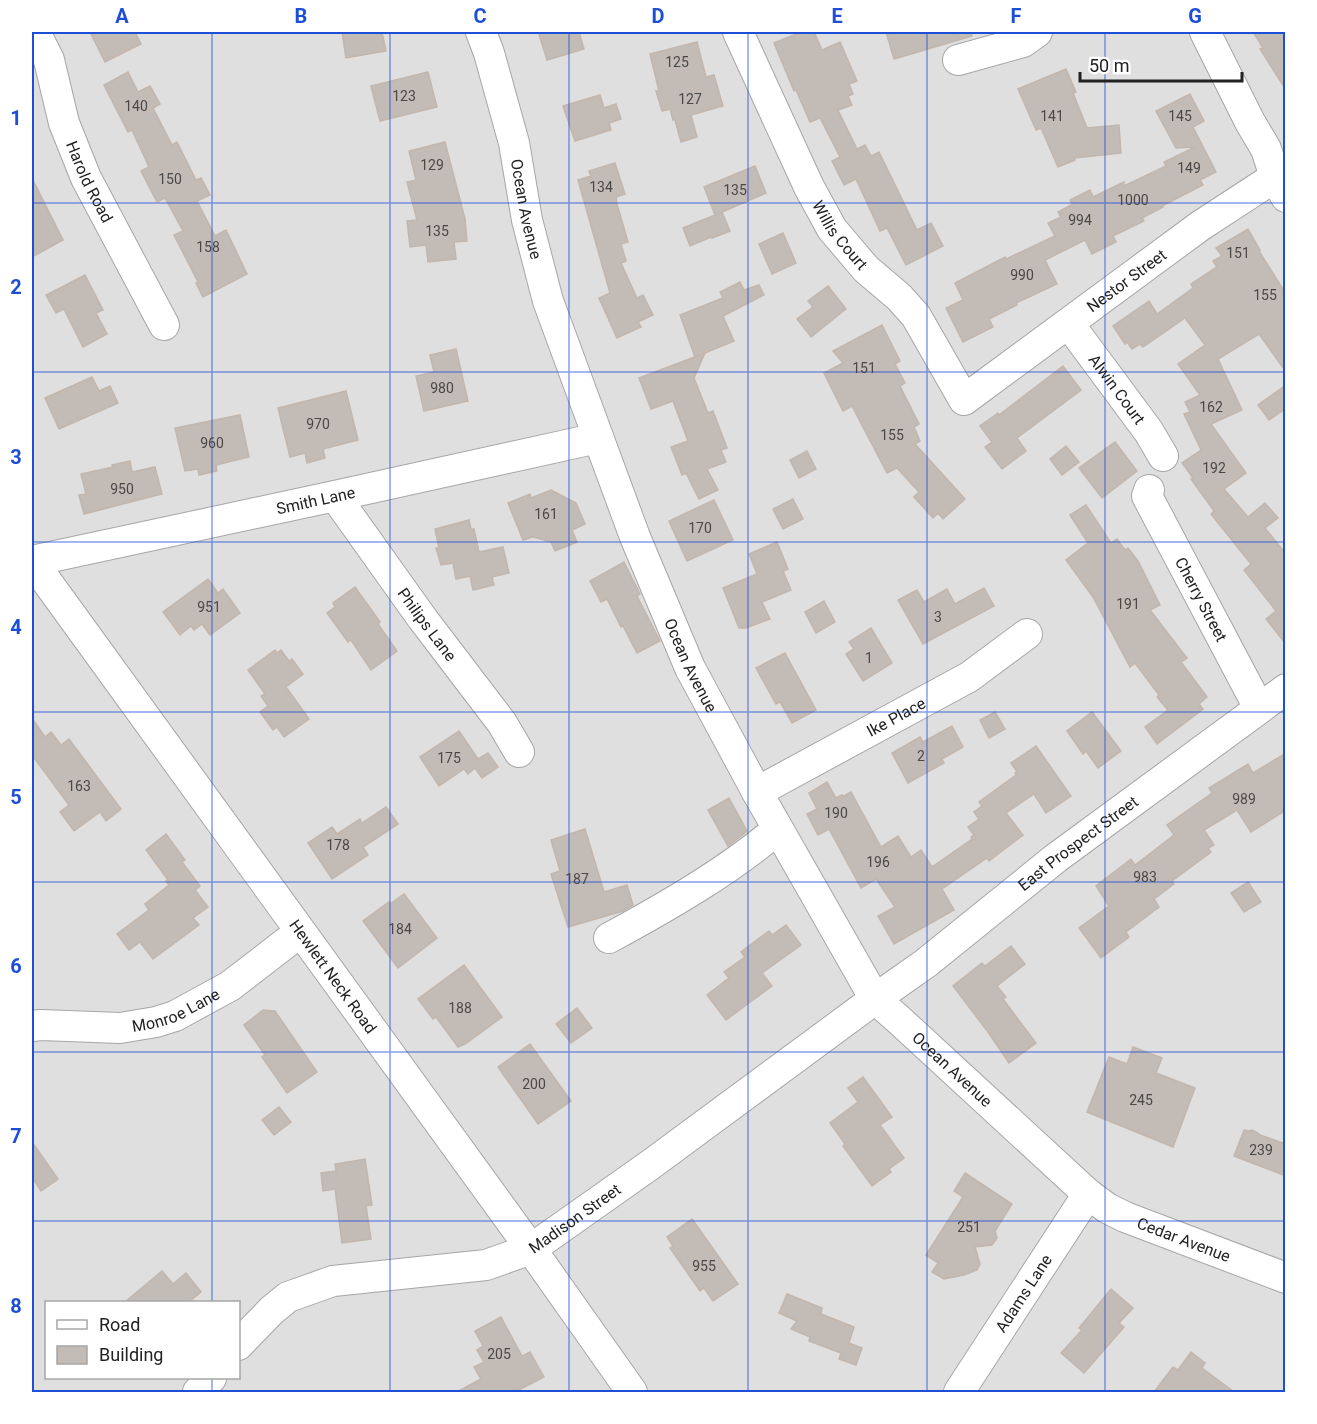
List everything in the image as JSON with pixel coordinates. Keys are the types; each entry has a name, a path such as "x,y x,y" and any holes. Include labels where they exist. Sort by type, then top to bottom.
{"street":[{"name":"Harold Road","path":"34,32 49,60 64,123 86,178 164,325"},
{"name":"Ocean Avenue","path":"481,32 514,143 527,220 548,301 635,537 690,668 757,792 875,999 1088,1194"},
{"name":"Willis Court","path":"738,32 809,187 832,229 866,269 899,297 916,316 964,399 981,388"},
{"path":"958,60 1023,42 1037,32"},
{"path":"1205,32 1250,122 1278,165"},
{"name":"Nestor Street","path":"981,388 1200,226 1278,165"},
{"name":"Alwin Court","path":"1069,324 1149,432 1163,456"},
{"name":"Smith Lane","path":"32,561 598,438"},
{"name":"Cherry Street","path":"1149,490 1147,496 1259,708"},
{"name":"Philips Lane","path":"335,496 422,618 502,723 519,752"},
{"name":"Hewlett Neck Road","path":"32,561 633,1392"},
{"name":"Ike Place","path":"757,792 969,677 1027,634"},
{"name":"East Prospect Street","path":"875,999 926,963 1056,858 1286,689"},
{"path":"609,938 658,912 758,846 778,829"},
{"name":"Monroe Lane","path":"32,1026 120,1028 156,1022 175,1016 230,986 300,932"},
{"name":"Madison Street","path":"240,1343 288,1297 333,1281 486,1265 531,1249 650,1165 875,999"},
{"name":"Cedar Avenue","path":"1088,1194 1107,1208 1125,1217 1286,1278"},
{"name":"Adams Lane","path":"962,1391 1088,1194"},
{"path":"198,1392 209,1379"}],"shaded area":[{"path":"32,32 1285,32 1285,1392 32,1392"}],"building":[{"path":"90,32 135,32 141,44 105,62"},
{"path":"342,32 382,32 386,51 346,58"},
{"path":"579,32 584,49 547,60 539,34"},
{"path":"801,32 814,32 822,50 840,42 857,81 849,84 853,94 848,96 852,105 838,110 857,149 865,145 871,156 879,152 917,230 931,223 943,246 906,265 887,228 880,231 856,179 844,185 832,161 840,157 820,118 810,122 774,43"},
{"path":"886,32 971,32 972,36 894,59"},
{"path":"1253,32 1286,32 1286,90 1260,49 1263,48"},
{"path":"697,42 706,77 714,75 723,106 691,115 697,137 681,142 670,109 662,111 650,54"},
{"path":"1066,69 1087,128 1119,125 1121,153 1074,158 1075,160 1058,167 1041,128 1036,130 1018,89"},
{"path":"128,72 138,92 150,86 160,104 153,108 172,145 177,142 196,180 201,178 210,195 197,201 215,236 226,230 247,274 203,297 196,283 198,282 174,235 183,231 165,198 157,202 141,171 149,167 132,130 128,132 104,85"},
{"path":"428,72 437,107 380,121 371,86"},
{"path":"1190,94 1204,121 1193,127 1216,172 1200,180 1203,185 1142,218 1144,221 1113,236 1116,242 1092,254 1085,240 1045,260 1057,284 1016,303 1017,305 989,319 993,327 963,342 946,308 963,300 955,283 1005,257 1006,259 1055,236 1048,223 1061,217 1058,212 1073,204 1070,200 1090,190 1093,197 1124,182 1124,186 1166,166 1164,162 1195,147 1176,148 1156,111"},
{"path":"600,95 604,108 616,104 621,119 609,123 611,130 575,141 563,106"},
{"path":"445,142 465,219 467,241 454,242 456,259 428,262 426,245 410,247 407,221 417,220 407,182 416,180 409,151"},
{"path":"615,163 625,194 616,197 628,242 621,244 626,261 621,263 637,298 643,295 653,315 638,322 641,327 617,338 599,298 610,293 578,180 591,176 589,171"},
{"path":"755,166 766,193 722,212 730,231 690,246 683,228 715,215 704,187"},
{"path":"32,178 63,240 32,257"},
{"path":"1248,229 1286,294 1286,372 1259,334 1218,359 1242,410 1211,424 1246,473 1224,489 1248,517 1265,503 1278,518 1265,528 1286,554 1286,644 1266,619 1276,611 1244,570 1251,564 1211,514 1214,511 1182,463 1201,450 1184,414 1190,412 1185,402 1200,395 1178,364 1205,345 1185,318 1143,347 1140,344 1132,349 1127,342 1125,344 1113,326 1149,301 1157,314 1193,288 1191,284 1217,267 1213,261 1222,256 1216,248"},
{"path":"783,233 796,263 772,274 759,244"},
{"path":"85,275 103,310 96,313 107,334 83,347 64,309 56,313 46,295"},
{"path":"740,282 744,290 759,285 764,295 723,316 734,341 695,357 680,315 723,298 720,292"},
{"path":"828,286 846,309 811,337 797,319 813,307 808,301"},
{"path":"882,325 900,361 895,364 905,383 900,386 919,424 914,427 920,441 915,444 965,499 943,519 938,513 933,518 914,497 919,492 897,468 887,473 852,406 843,411 824,373 843,363 833,351"},
{"path":"456,349 468,401 424,411 416,376 434,372 430,355"},
{"path":"705,353 694,378 708,413 713,411 727,448 721,450 726,462 707,469 718,490 699,499 686,473 682,475 671,447 688,441 673,401 651,409 639,378"},
{"path":"1063,366 1081,390 1017,438 1026,451 1002,469 985,447 992,442 980,426 998,413 999,415"},
{"path":"92,377 99,391 110,386 118,403 59,429 45,398"},
{"path":"1286,385 1286,408 1269,420 1258,405"},
{"path":"346,391 358,440 323,449 325,458 307,463 305,453 290,457 278,408"},
{"path":"240,415 249,457 216,465 217,471 199,475 198,469 185,471 175,428"},
{"path":"1115,442 1137,471 1102,498 1079,468"},
{"path":"1066,446 1079,462 1062,475 1050,459"},
{"path":"807,451 816,469 799,478 790,460"},
{"path":"130,461 132,472 155,467 162,494 84,514 79,495 86,494 81,474"},
{"path":"551,490 576,503 585,524 572,530 577,542 555,551 551,542 533,537 523,540 508,503 530,494 531,498"},
{"path":"793,499 803,519 783,529 773,509"},
{"path":"714,500 733,540 687,561 669,521"},
{"path":"1086,505 1111,543 1117,539 1125,550 1128,548 1138,561 1160,605 1150,610 1187,658 1181,662 1207,697 1199,704 1203,709 1157,744 1145,727 1168,710 1135,663 1130,667 1093,597 1066,560 1088,543 1070,515"},
{"path":"469,520 471,529 474,529 479,552 503,547 509,573 492,577 494,585 473,590 470,576 456,579 453,563 441,565 436,548 439,548 435,529"},
{"path":"777,542 788,569 783,571 791,590 762,602 770,619 746,628 739,628 723,588 757,574 749,554"},
{"path":"624,562 640,594 637,596 660,641 637,653 607,599 601,602 590,581"},
{"path":"208,579 218,593 223,589 240,613 210,635 202,624 194,630 191,626 180,635 163,612"},
{"path":"355,587 397,651 371,670 351,640 348,642 327,613 335,607 333,603"},
{"path":"984,588 994,606 923,644 898,600 917,590 924,602 947,589 955,604"},
{"path":"824,601 835,622 816,633 805,612"},
{"path":"871,628 892,663 863,681 846,654 854,649 849,642"},
{"path":"275,650 277,653 281,650 289,661 292,659 303,674 286,687 309,719 284,737 277,727 273,730 260,712 268,706 261,696 265,694 248,670"},
{"path":"785,653 816,710 792,723 780,702 776,704 756,668"},
{"path":"995,712 1005,729 989,738 980,720"},
{"path":"1092,712 1121,751 1098,768 1086,751 1083,754 1067,731"},
{"path":"32,718 45,737 51,732 61,745 69,739 121,809 106,821 100,812 74,831 60,812 69,805 32,755"},
{"path":"952,726 963,747 942,759 944,763 908,783 892,753 920,737 923,742"},
{"path":"459,731 478,759 488,753 498,767 482,778 475,768 468,774 464,769 439,786 420,757"},
{"path":"1036,746 1071,796 1046,813 1034,794 1006,813 1023,835 989,861 987,858 942,889 954,910 894,944 878,916 895,907 876,879 861,888 829,829 818,835 807,814 817,809 809,793 827,782 836,798 851,792 881,847 898,836 911,857 921,850 932,867 972,839 974,835 968,827 979,819 974,812 982,806 979,802 1016,775 1017,772 1011,763"},
{"path":"1286,753 1286,810 1251,832 1237,810 1204,830 1214,845 1208,848 1211,852 1172,881 1174,884 1154,899 1159,907 1126,932 1129,937 1101,958 1079,928 1109,906 1096,886 1131,859 1135,865 1174,835 1167,825 1212,793 1209,788 1248,764 1253,773"},
{"path":"729,798 747,831 728,846 708,810"},
{"path":"386,807 398,824 363,847 368,855 332,879 308,843 332,827 337,834 360,819 362,823"},
{"path":"585,829 604,892 627,885 633,905 623,911 568,927 551,874 560,871 551,840"},
{"path":"166,834 185,860 182,862 200,886 195,890 208,907 193,918 199,925 153,959 140,942 129,950 117,934 149,910 145,904 169,885 166,881 168,880 146,850"},
{"path":"1248,882 1261,902 1244,912 1231,893"},
{"path":"404,894 437,938 398,968 363,921"},
{"path":"786,925 801,945 762,973 772,986 726,1020 707,995 729,978 724,972 745,957 741,952 769,931 772,935"},
{"path":"1011,946 1025,964 997,986 1006,997 1003,999 1036,1043 1009,1063 953,986 982,963 985,966"},
{"path":"464,965 502,1017 458,1047 436,1017 433,1019 418,999"},
{"path":"577,1008 592,1028 571,1043 556,1024"},
{"path":"263,1010 275,1011 317,1072 287,1093 262,1057 265,1055 244,1025"},
{"path":"530,1044 571,1101 538,1124 498,1067"},
{"path":"1133,1047 1162,1058 1156,1073 1195,1088 1173,1147 1087,1112 1109,1057 1127,1064"},
{"path":"863,1077 892,1117 880,1125 904,1158 889,1169 891,1172 872,1186 843,1146 845,1144 830,1123 858,1102 848,1088"},
{"path":"279,1107 291,1122 274,1135 262,1120"},
{"path":"1244,1130 1252,1130 1286,1144 1286,1176 1234,1156"},
{"path":"32,1142 58,1179 41,1191 32,1177"},
{"path":"365,1159 372,1205 366,1206 371,1239 342,1243 335,1189 323,1191 321,1173 336,1171 335,1164"},
{"path":"965,1173 1012,1204 995,1231 997,1238 992,1245 975,1247 980,1264 977,1270 944,1279 932,1272 938,1263 926,1255 963,1197 954,1191"},
{"path":"692,1219 738,1284 713,1301 704,1288 700,1291 670,1248 673,1246 667,1237"},
{"path":"162,1271 173,1284 186,1273 201,1292 190,1301 126,1301"},
{"path":"1111,1289 1133,1308 1119,1323 1124,1327 1084,1373 1061,1353 1082,1330 1079,1328"},
{"path":"787,1294 822,1308 821,1314 854,1327 849,1343 862,1348 856,1365 839,1359 841,1353 809,1341 810,1337 791,1329 797,1321 779,1313"},
{"path":"501,1317 522,1356 530,1352 544,1377 515,1392 457,1392 481,1379 474,1367 484,1362 477,1350 483,1346 475,1331"},
{"path":"1191,1352 1205,1363 1202,1368 1234,1392 1154,1392 1173,1367 1178,1370"}]}
